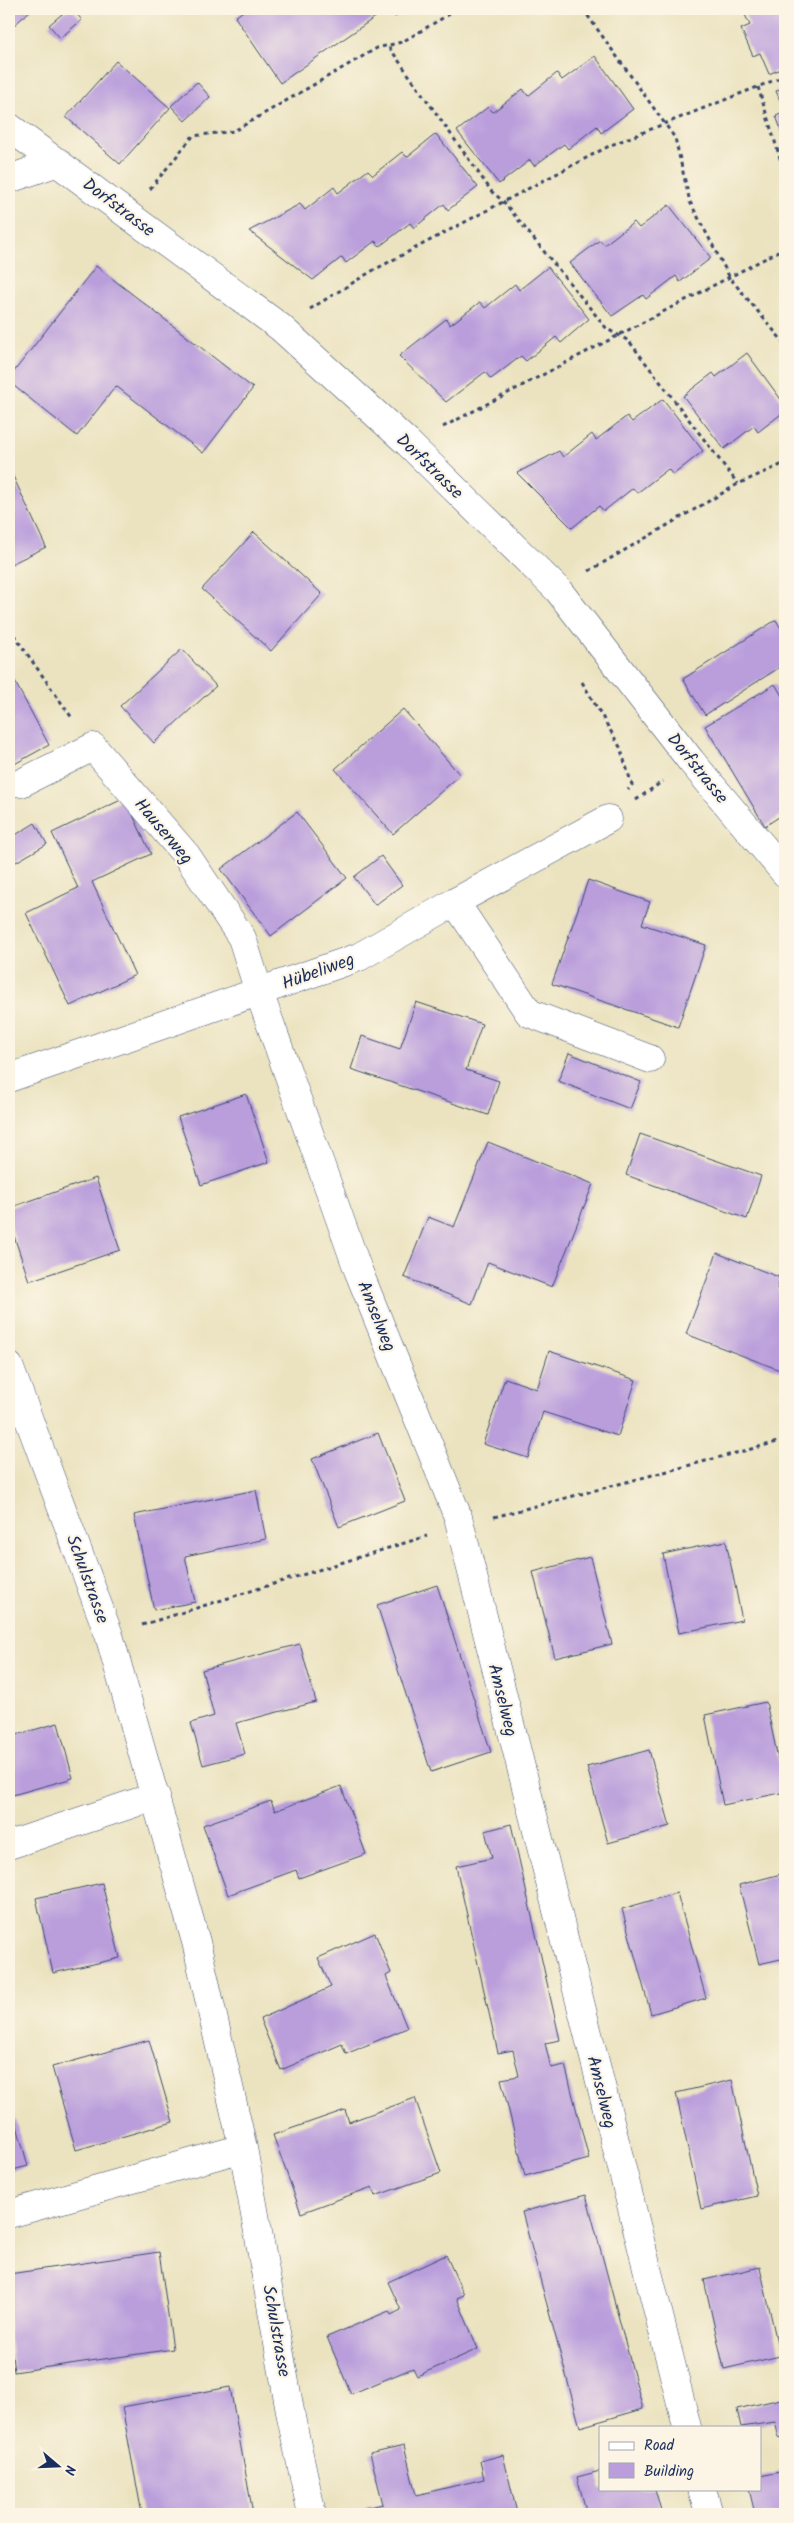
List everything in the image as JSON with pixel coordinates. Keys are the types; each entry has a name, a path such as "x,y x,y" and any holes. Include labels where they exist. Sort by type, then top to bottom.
{"street":[{"name":"Dorfstrasse","path":"9,127 280,327 409,444 558,590 691,762 785,873"},
{"path":"9,179 58,162"},
{"path":"20,783 92,748"},
{"name":"Hauserweg","path":"92,748 187,856 242,938 259,992"},
{"name":"Hübeliweg","path":"9,1078 359,957 455,902 608,820"},
{"path":"455,902 529,1012 650,1059"},
{"name":"Amselweg","path":"259,992 358,1270 458,1517 687,2426"},
{"name":"Schulstrasse","path":"9,1366 108,1635 156,1796 196,1942 243,2148 292,2422 312,2514"},
{"path":"9,1845 156,1796"},
{"path":"9,2214 243,2148"},
{"path":"702,2490 709,2514"}],"path":[{"path":"146,194 193,136 234,131 377,48 389,47 402,42 458,9"},
{"path":"583,9 676,138 690,202 730,278 785,344"},
{"path":"389,47 492,192 503,201 608,329 629,341 738,484"},
{"path":"280,327 372,271 611,145 666,125 785,76"},
{"path":"758,87 785,174"},
{"path":"409,444 619,337 785,248"},
{"path":"558,590 738,484 785,463"},
{"path":"9,628 92,748"},
{"path":"580,678 620,747 632,785 608,820"},
{"path":"608,820 691,762"}],"building":[{"path":"9,9 32,9 9,30"},
{"path":"68,9 72,9 82,20 60,38 49,25"},
{"path":"246,9 387,9 280,83 235,17"},
{"path":"389,9 407,9 395,17"},
{"path":"742,9 785,9 785,67 769,74 760,53 753,56 741,29 750,25"},
{"path":"595,56 633,109 601,133 597,126 568,149 564,144 534,166 530,160 499,184 457,131 488,107 493,112 523,89 528,96 557,73 562,80"},
{"path":"116,61 170,108 120,164 66,117"},
{"path":"197,82 210,97 185,121 171,106"},
{"path":"785,87 785,112 776,91"},
{"path":"785,112 785,140 776,116"},
{"path":"436,134 478,187 448,210 444,204 414,228 410,223 380,246 375,241 346,263 342,257 313,280 249,231 300,204 305,210 334,187 338,193 368,170 373,175 402,152 407,157"},
{"path":"669,205 711,258 680,282 676,276 646,299 643,295 612,316 570,263 600,240 604,245 634,222 639,228"},
{"path":"96,266 253,388 203,453 116,386 77,436 9,382 9,378"},
{"path":"548,267 589,319 561,343 556,337 526,361 521,356 491,379 485,372 446,402 399,356 446,319 450,325 480,302 485,308 515,284 519,290"},
{"path":"747,353 785,405 785,411 758,432 754,426 724,449 683,396 713,373 716,377"},
{"path":"663,399 703,451 673,475 668,469 637,493 633,488 604,511 599,506 572,528 517,473 559,451 563,457 592,434 596,440 627,416 632,422"},
{"path":"12,474 46,547 11,564 9,560 9,475"},
{"path":"254,532 322,594 271,651 202,589"},
{"path":"776,620 785,635 785,664 705,715 683,679"},
{"path":"182,649 216,686 154,743 120,706"},
{"path":"9,671 49,745 9,767"},
{"path":"775,684 785,701 785,813 765,826 705,726"},
{"path":"403,709 460,775 393,834 335,769"},
{"path":"125,798 151,854 92,882 135,975 70,1006 26,913 78,888 52,833"},
{"path":"297,812 347,878 271,936 221,869"},
{"path":"35,823 47,844 9,866 9,839"},
{"path":"381,856 402,885 375,905 354,877"},
{"path":"588,880 650,902 642,924 706,945 678,1027 552,984"},
{"path":"416,1002 482,1024 466,1070 499,1081 488,1115 351,1069 362,1036 400,1049"},
{"path":"569,1053 641,1082 630,1109 558,1081"},
{"path":"246,1094 269,1162 201,1185 178,1117"},
{"path":"640,1134 761,1176 747,1219 626,1175"},
{"path":"488,1142 593,1184 552,1287 488,1262 472,1304 404,1277 428,1217 454,1227"},
{"path":"96,1178 120,1250 29,1281 9,1221 9,1208"},
{"path":"717,1253 781,1278 777,1289 785,1292 785,1372 686,1334"},
{"path":"549,1351 636,1380 618,1436 543,1412 528,1458 483,1444 505,1378 537,1389"},
{"path":"378,1433 405,1501 339,1527 312,1459"},
{"path":"256,1490 266,1539 185,1556 195,1602 154,1610 134,1515"},
{"path":"726,1541 742,1620 679,1633 663,1554"},
{"path":"590,1557 612,1644 555,1658 533,1572"},
{"path":"437,1585 491,1752 431,1772 377,1605"},
{"path":"300,1644 316,1702 236,1723 245,1754 203,1765 191,1723 214,1716 202,1670"},
{"path":"766,1702 785,1792 723,1805 705,1715"},
{"path":"58,1723 73,1778 9,1796 9,1737"},
{"path":"649,1750 670,1826 608,1843 587,1767"},
{"path":"341,1786 366,1854 299,1878 296,1870 228,1895 203,1825 271,1801 275,1811"},
{"path":"511,1824 560,2040 545,2043 551,2068 565,2065 589,2159 525,2176 501,2079 519,2076 513,2050 498,2053 456,1866 492,1858 485,1831"},
{"path":"785,1873 785,1958 759,1964 739,1885"},
{"path":"102,1883 120,1958 53,1973 36,1898"},
{"path":"677,1893 706,1998 651,2014 622,1909"},
{"path":"375,1933 391,1973 386,1976 407,2028 346,2054 342,2044 281,2070 260,2019 331,1987 318,1958"},
{"path":"149,2040 173,2122 76,2150 52,2067"},
{"path":"732,2080 757,2196 701,2209 676,2093"},
{"path":"9,2097 28,2166 9,2171"},
{"path":"415,2098 441,2173 375,2196 372,2187 301,2213 273,2135 345,2110 349,2122"},
{"path":"586,2195 643,2409 580,2427 522,2212"},
{"path":"159,2252 173,2349 14,2372 9,2332 9,2274"},
{"path":"446,2255 464,2295 457,2298 478,2349 417,2376 413,2368 351,2394 327,2337 389,2311 391,2315 401,2310 388,2282"},
{"path":"760,2267 780,2356 724,2369 704,2280"},
{"path":"230,2387 253,2514 142,2514 122,2407"},
{"path":"785,2398 785,2436 779,2438 775,2422 741,2426 737,2409"},
{"path":"404,2445 416,2495 484,2479 480,2461 503,2455 517,2513 366,2514 365,2508 383,2504 370,2453"},
{"path":"599,2471 599,2490 655,2490 662,2514 587,2514 577,2477"},
{"path":"785,2471 785,2514 755,2514 749,2490 762,2490 762,2476"}]}
